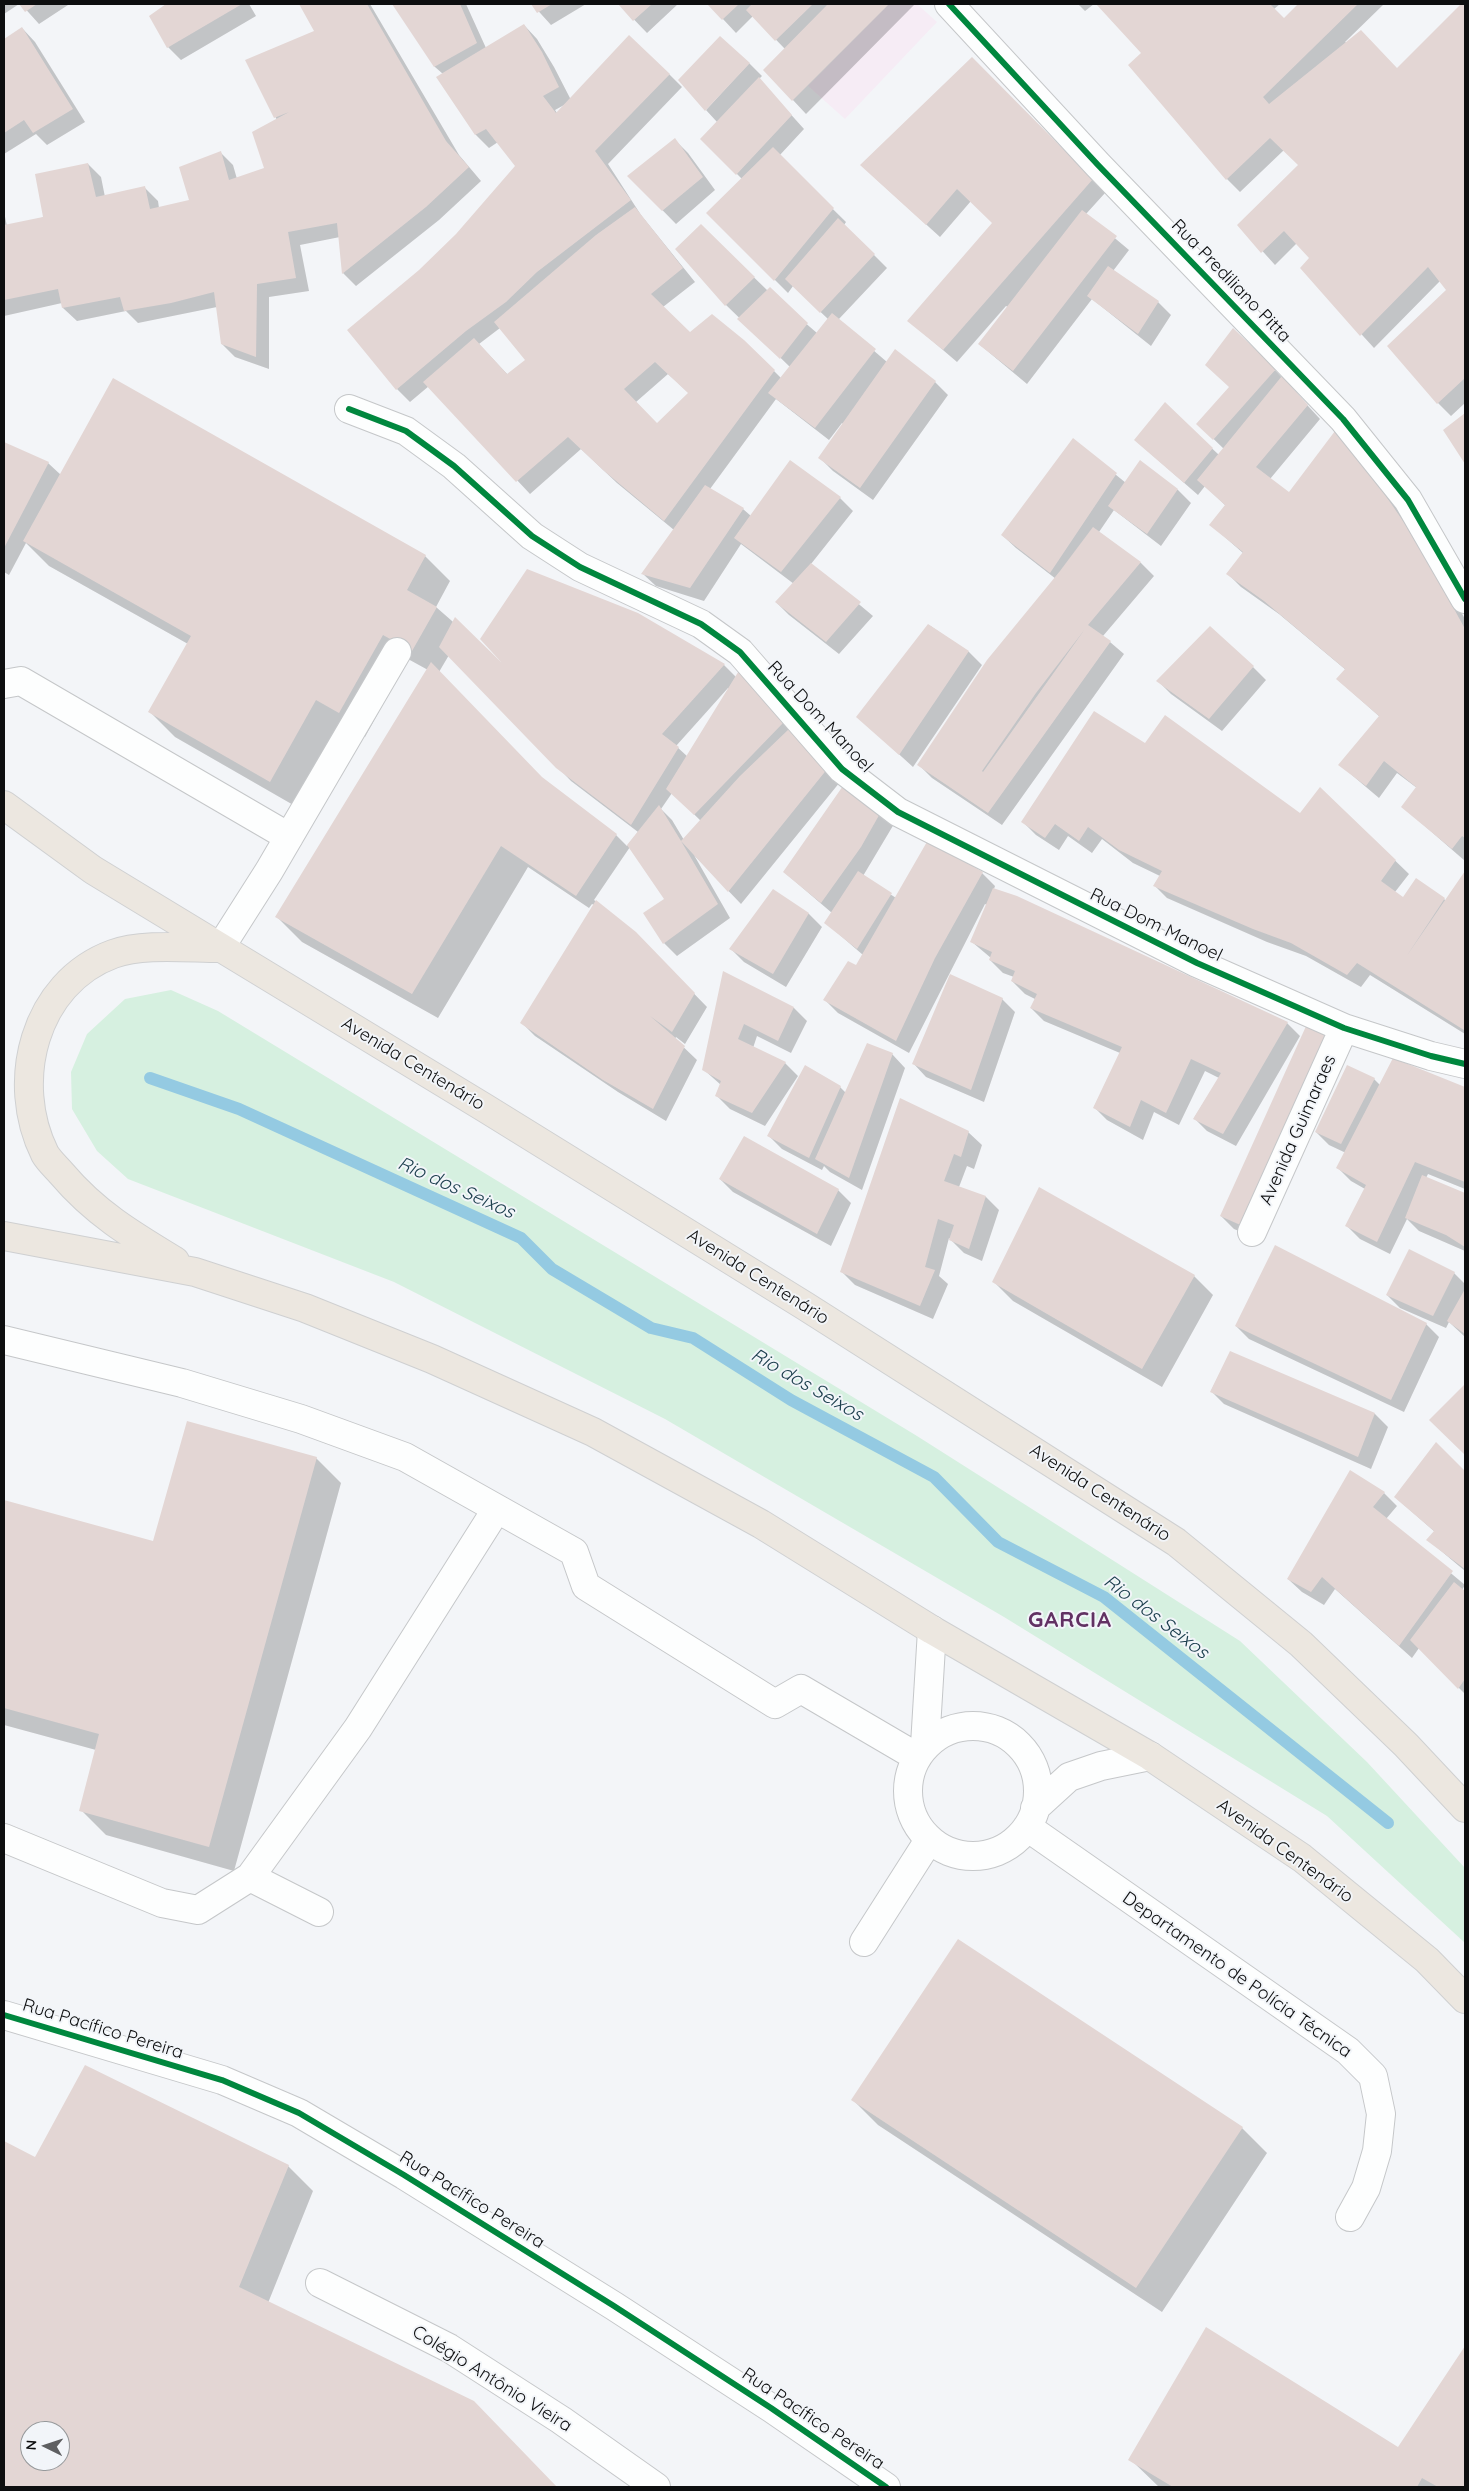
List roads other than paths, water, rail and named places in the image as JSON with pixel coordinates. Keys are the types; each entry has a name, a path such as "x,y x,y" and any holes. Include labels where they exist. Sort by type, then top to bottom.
{"main road":[{"name":"Avenida Centenário","path":"4,805 93,870 485,1108 814,1311 1176,1542 1301,1644 1406,1745 1465,1808"},
{"path":"194,1272 116,1225 83,1199 46,1155 30,1108 29,1067 37,1030 55,996 80,971 114,953 155,947 220,948"},
{"name":"Avenida Centenário","path":"4,1236 194,1272 305,1308 432,1359 593,1432 761,1524 932,1630 1150,1756 1302,1858 1427,1960 1465,1999"}],"street":[{"name":"Rua Prediliano Pitta","path":"949,4 1105,172 1343,419 1408,500 1465,599"},
{"name":"Rua Dom Manoel","path":"349,410 406,431 454,466 532,536 580,567 701,624 740,652 842,769 898,812 1197,963 1344,1028 1431,1056 1465,1064"},
{"path":"220,948 289,837 397,652"},
{"path":"4,684 22,680 289,837"},
{"name":"Avenida Guimaraes","path":"1252,1232 1344,1028"},
{"path":"4,1340 182,1384 301,1419 405,1456 496,1510 574,1552 586,1586 775,1704 801,1689 921,1751"},
{"path":"4,1838 162,1903 198,1910 250,1877 358,1728 496,1510"},
{"path":"932,1630 921,1751 910,1774 907,1792 910,1810 918,1826 929,1840 948,1851 970,1856 992,1853 1012,1843 1031,1818 1068,1777 1101,1766 1150,1756"},
{"path":"921,1751 942,1733 964,1726 984,1727 1004,1734 1021,1747 1033,1766 1038,1787 1031,1818"},
{"name":"Departamento de Polícia Técnica","path":"1031,1818 1348,2051 1373,2076 1381,2114 1377,2151 1366,2188 1350,2217"},
{"path":"864,1942 929,1840"},
{"path":"250,1877 319,1912"},
{"name":"Rua Pacífico Pereira","path":"4,2015 222,2080 299,2113 404,2175 614,2306 771,2408 886,2487"},
{"name":"Colégio Antônio Vieira","path":"320,2283 449,2348 561,2420 656,2487"}],"waterway":[{"name":"Rio dos Seixos","path":"150,1078 239,1109 521,1238 552,1269 651,1328 693,1338 791,1400 934,1477 998,1542 1104,1597 1388,1823"}],"district":[{"name":"GARCIA","path":"1070,1620"}]}
